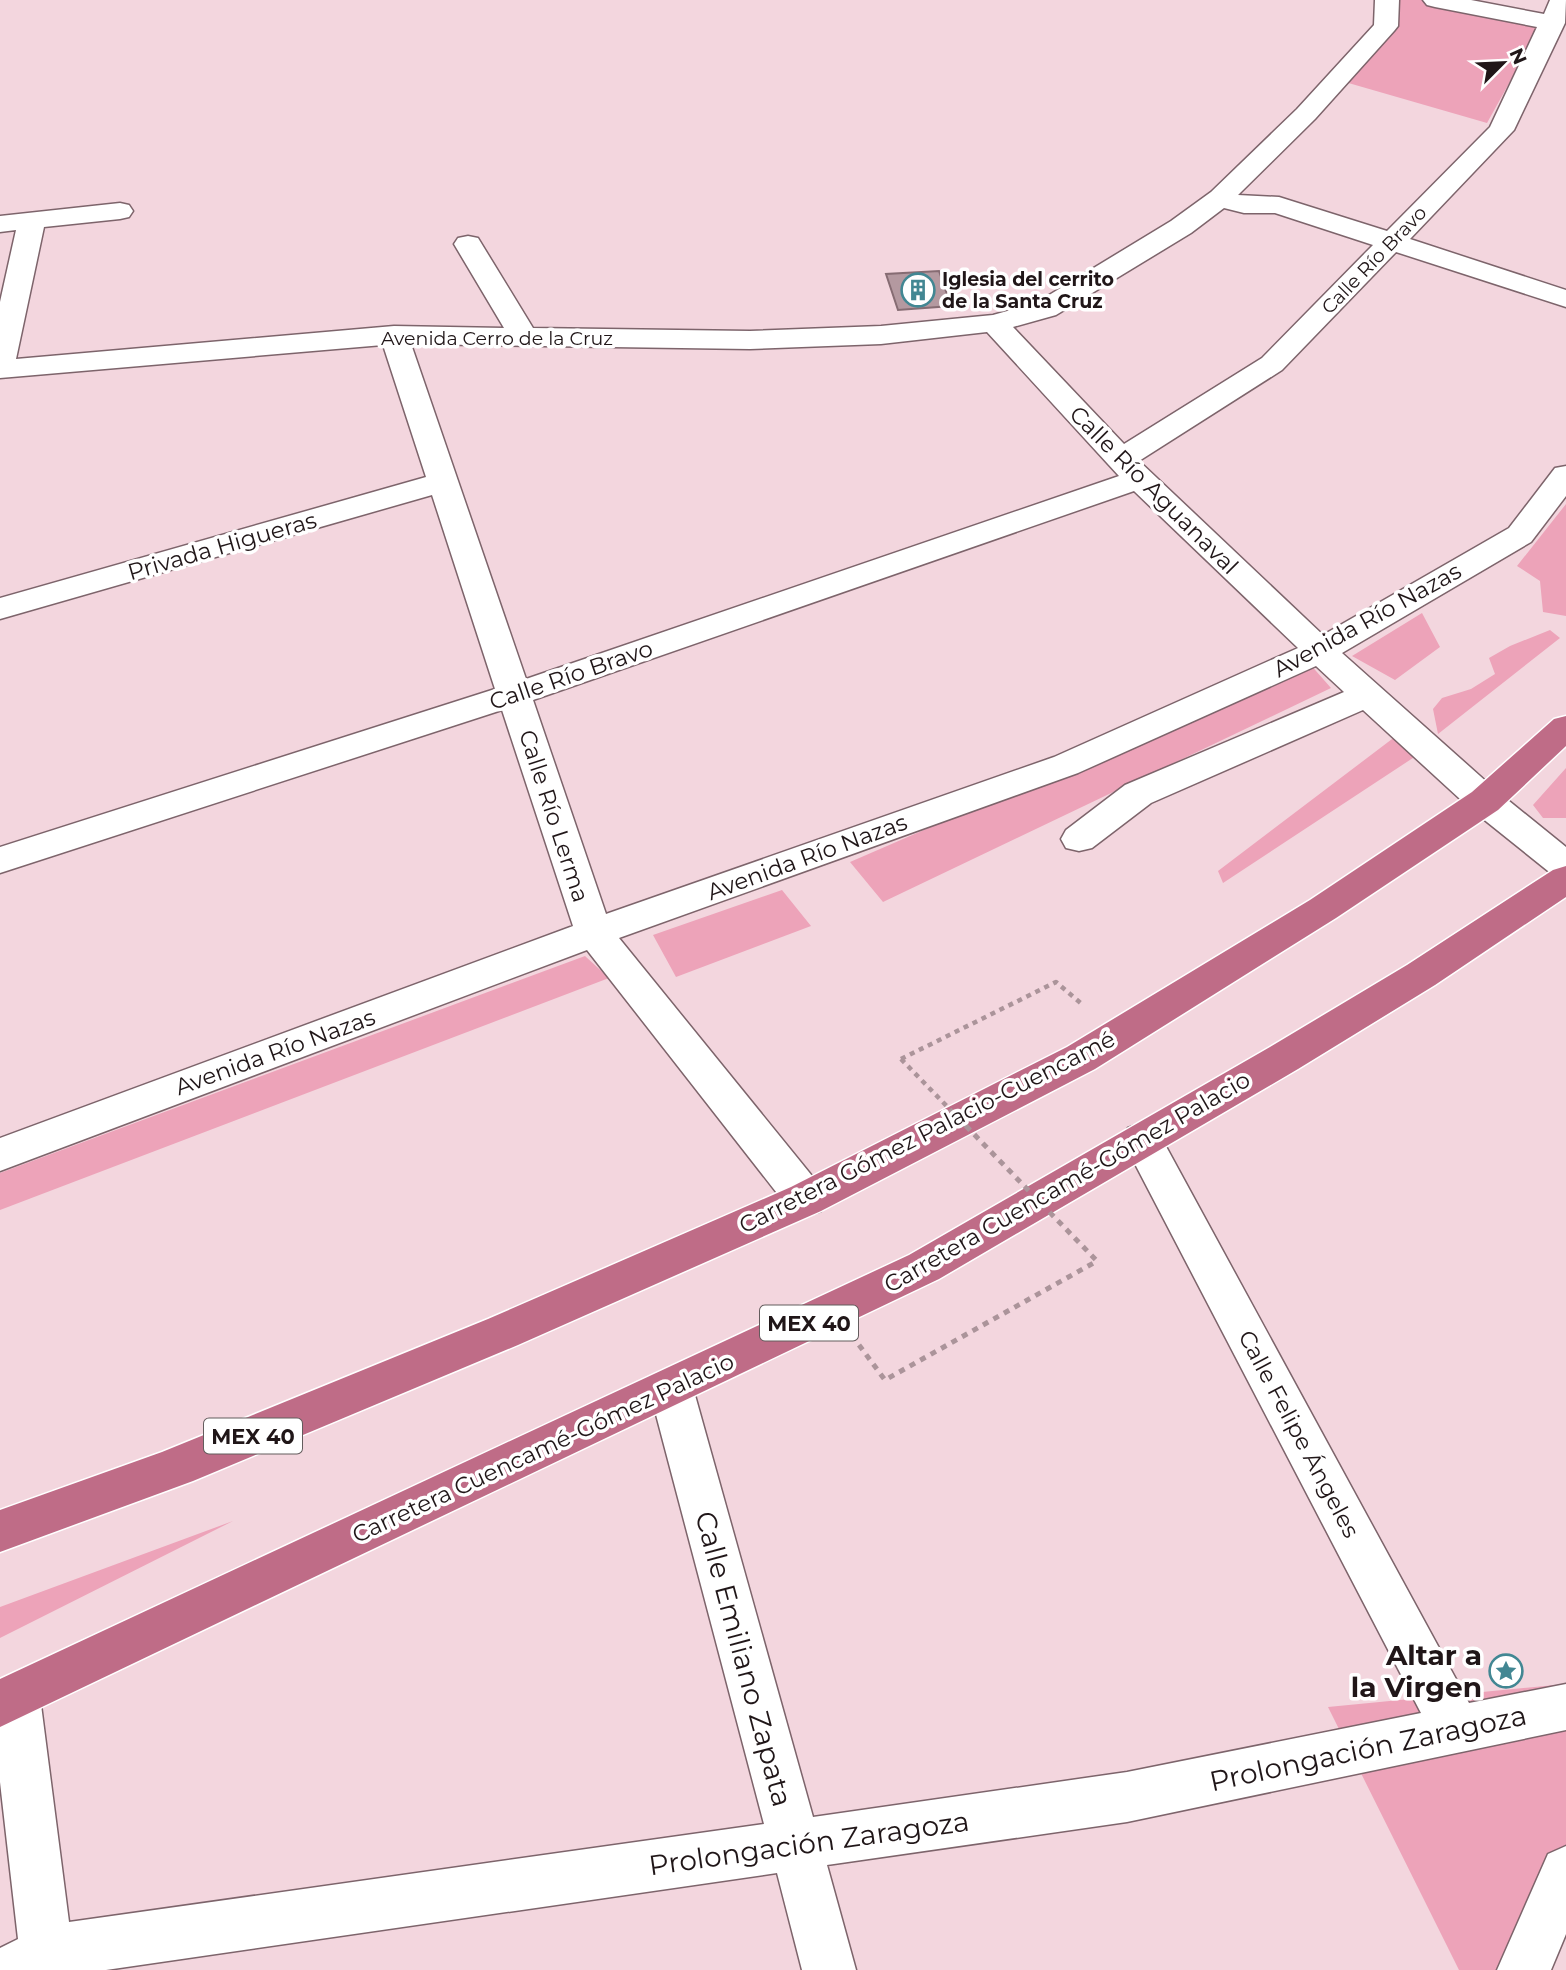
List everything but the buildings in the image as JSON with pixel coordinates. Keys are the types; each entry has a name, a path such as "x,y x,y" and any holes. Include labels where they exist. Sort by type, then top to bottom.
{"highway":[{"name":"Carretera Gómez Palacio-Cuencamé","path":"0,1531 177,1467 503,1332 806,1199 1081,1058 1323,909 1485,801 1566,727"},
{"name":"Carretera Cuencamé-Gómez Palacio","path":"8,1700 924,1266 1410,982 1566,878"}],"street":[{"path":"1387,0 1386,26 1306,114 1220,198 1244,205 1279,205 1566,299"},
{"path":"1435,0 1558,11"},
{"name":"Calle Río Bravo","path":"0,860 514,695 1129,470 1272,364 1501,130 1558,11"},
{"name":"Avenida Cerro de la Cruz","path":"0,368 394,335 750,340 881,335 994,323 1046,309 1181,227 1220,198"},
{"path":"0,223 120,211"},
{"path":"0,368 32,220"},
{"path":"468,244 524,337"},
{"name":"Calle Río Aguanaval","path":"994,323 1129,470 1367,695 1485,801 1566,866"},
{"name":"Calle Río Lerma","path":"394,335 594,933 806,1199"},
{"name":"Avenida Río Nazas","path":"0,1155 594,933 1066,765 1320,651 1520,535 1566,475"},
{"name":"Privada Higueras","path":"0,609 443,482"},
{"path":"1079,839 1138,793 1367,695"},
{"name":"Calle Felipe Ángeles","path":"1142,1139 1456,1729"},
{"name":"Calle Emiliano Zapata","path":"671,1388 829,1970"},
{"path":"8,1700 36,1964"},
{"name":"Prolongación Zaragoza","path":"36,1964 795,1845 1127,1797 1566,1707"},
{"path":"1524,1970 1566,1872"}],"path":[{"path":"885,1380 1097,1261 901,1059 1056,982"}],"shaded area":[{"path":"1392,0 1428,0 1543,22 1487,123 1345,82"},
{"path":"1566,504 1566,616 1543,612 1540,581 1517,566"},
{"path":"1422,613 1440,647 1395,680 1352,656"},
{"path":"1550,630 1560,638 1438,734 1433,709 1442,698 1471,689 1495,674 1489,658 1510,646"},
{"path":"1309,663 1331,688 883,902 850,862"},
{"path":"1400,733 1422,752 1223,883 1218,871"},
{"path":"1566,768 1566,818 1543,818 1533,805"},
{"path":"782,890 811,926 676,977 653,935"},
{"path":"585,956 609,978 0,1210 0,1173"},
{"path":"233,1521 0,1638 0,1607"},
{"path":"1566,1684 1566,1928 1550,1970 1459,1970 1328,1707"}],"place":[{"name":"Iglesia del cerrito de la Santa Cruz","path":"918,290"},
{"name":"Altar a la Virgen","path":"1506,1671"}]}
